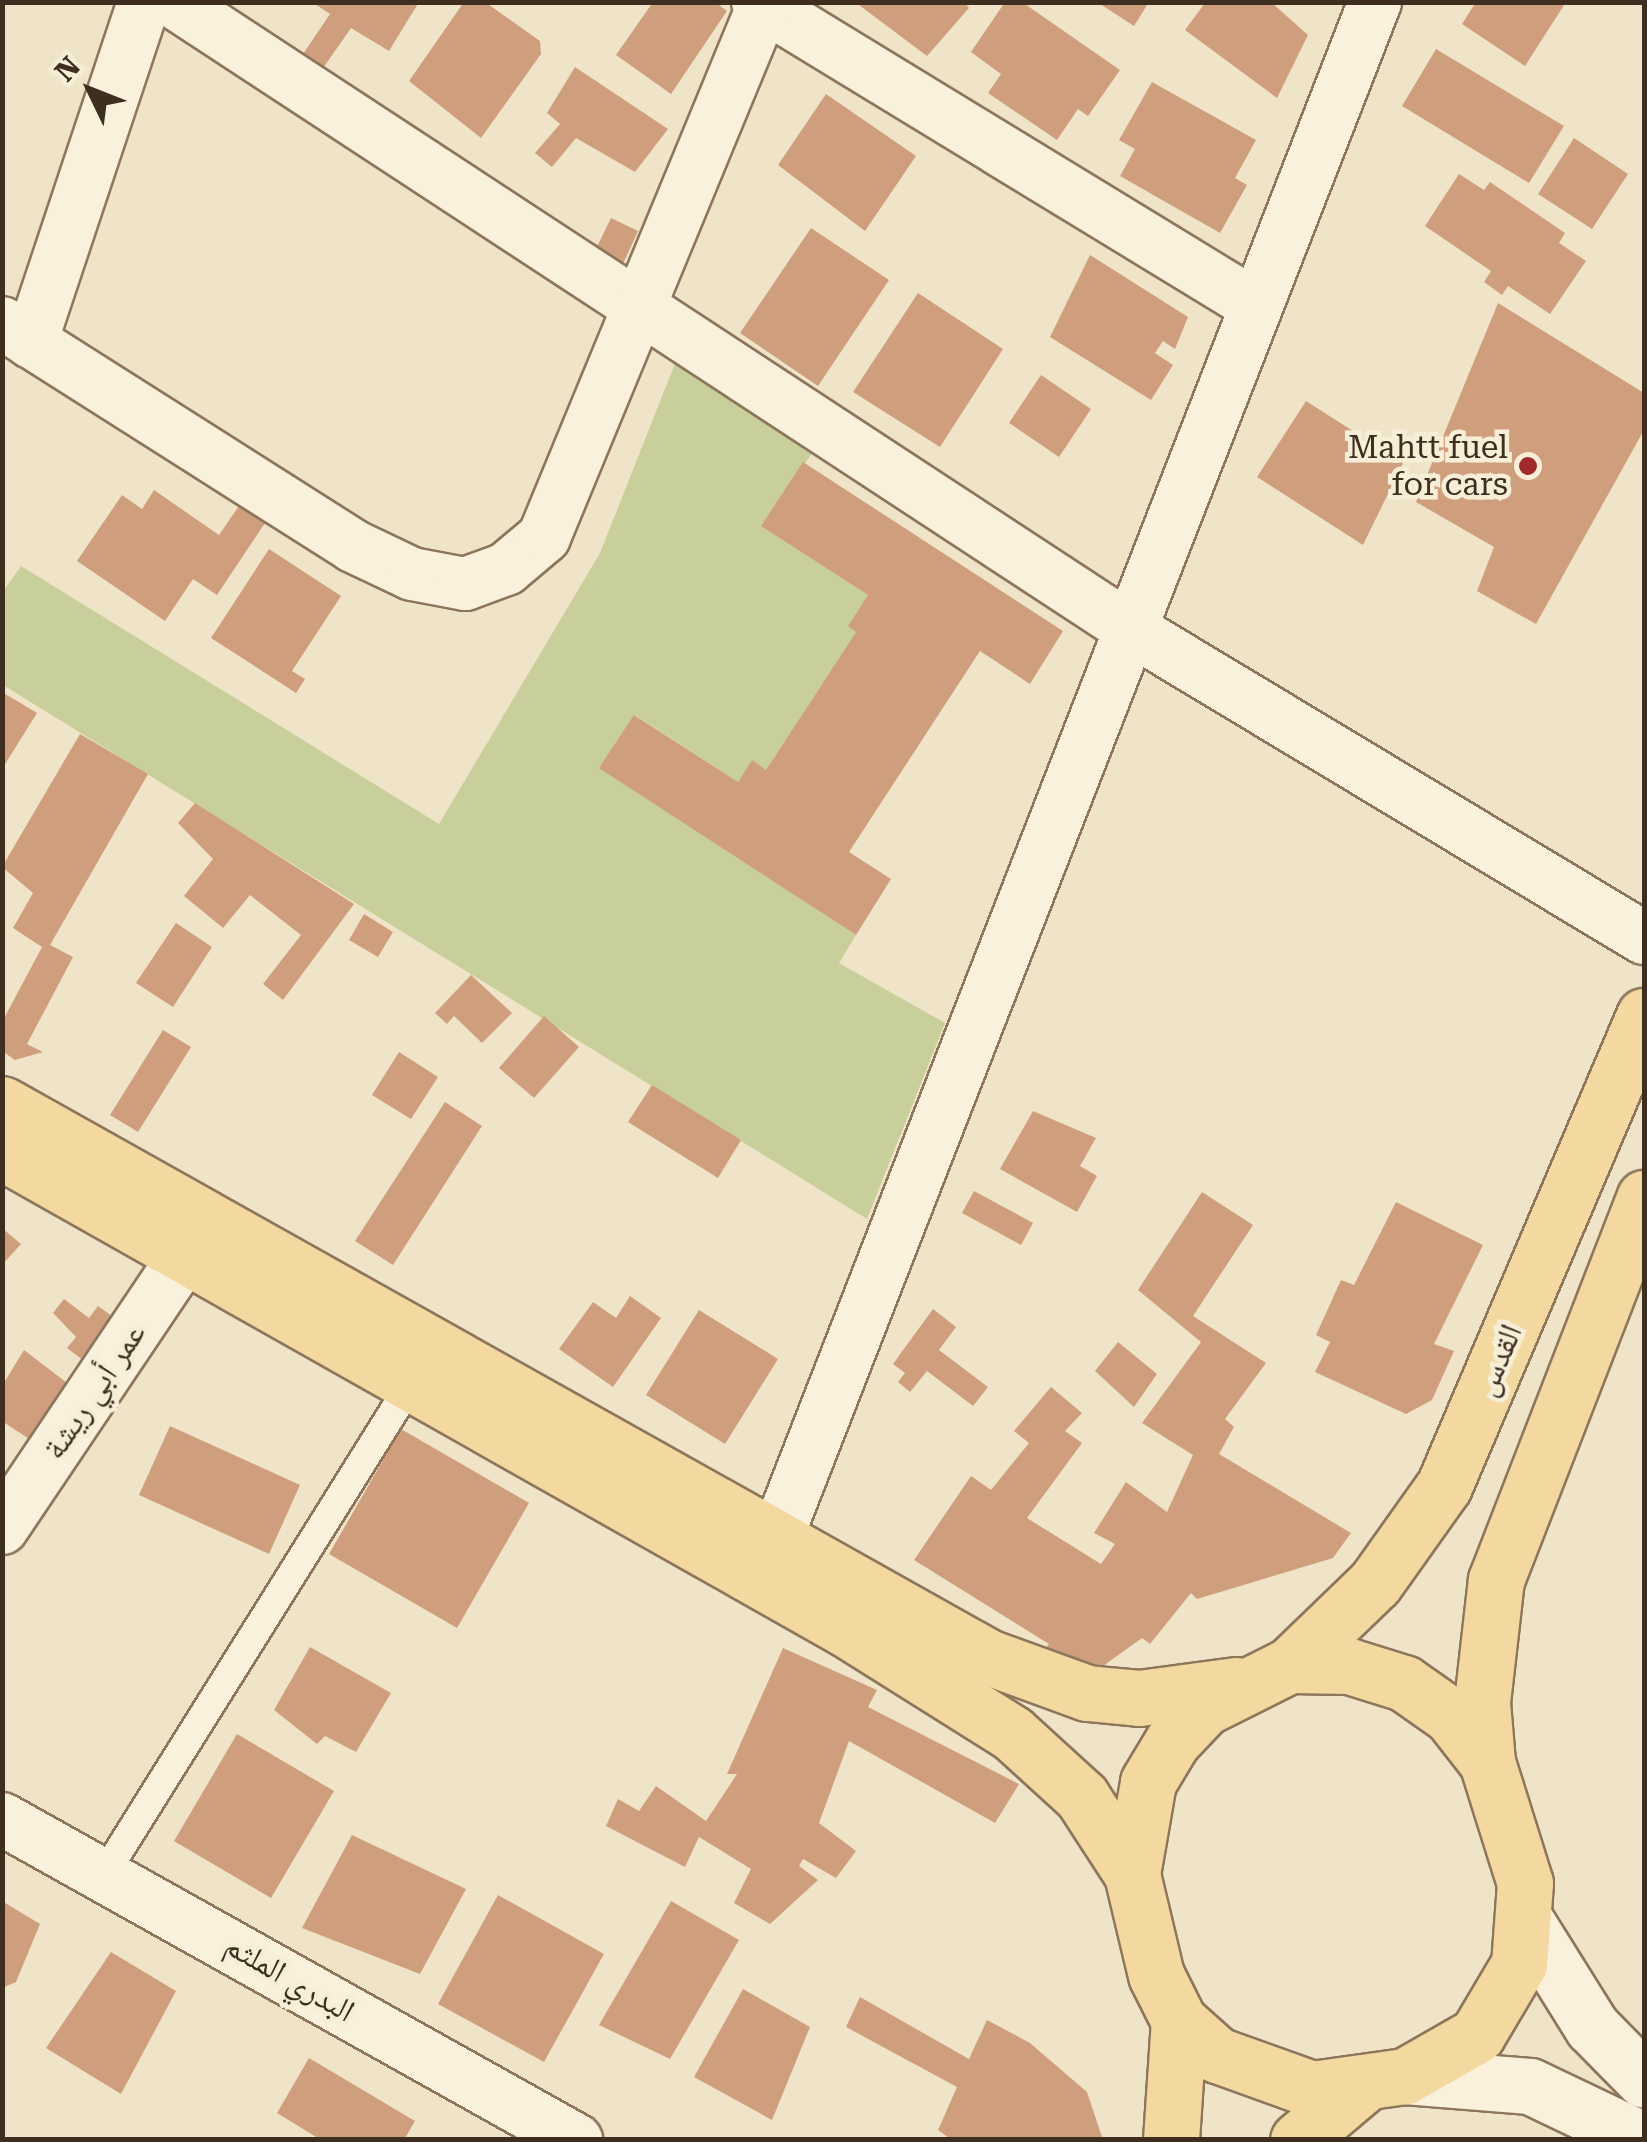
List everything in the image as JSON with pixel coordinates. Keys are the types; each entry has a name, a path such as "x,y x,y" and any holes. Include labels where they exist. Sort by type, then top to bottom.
{"main road":[{"name":"القدس","path":"1132,1874 1148,1782 1172,1742 1267,1674 1375,1583 1444,1486 1644,1016"},
{"path":"2,1104 776,1538 1036,1679 1139,1698 1267,1674 1349,1666 1404,1683 1451,1716 1487,1762"},
{"path":"2,1152 412,1382 1012,1733 1082,1798 1132,1874 1156,1975 1180,2021 1262,2078 1312,2089 1384,2081 1530,2086 1642,2140"},
{"path":"1298,2140 1384,2081 1485,2024 1520,1964 1527,1923 1525,1883 1487,1762 1482,1702 1496,1580 1644,1198"},
{"path":"1527,1923 1592,2028 1644,2080"},
{"path":"1171,2140 1180,2021"}],"street":[{"path":"144,2 17,332 353,546 412,574 465,584 506,569 544,537 642,316 762,4 1254,304"},
{"path":"174,2 642,316 1129,628 1644,938"},
{"path":"776,1538 1254,304 1376,2"},
{"name":"عمر أبي ريشة","path":"2,1528 18,1473 186,1254"},
{"name":"البدري الملثم","path":"2,1819 105,1873 505,2123 576,2140"}],"lane":[{"path":"105,1873 412,1382"}],"green space":[{"path":"678,356 815,449 761,526 868,595 856,632 766,770 752,761 738,782 635,715 600,768 856,935 839,963 945,1023 867,1219 3,685 2,593 21,566 439,824 600,553"}],"building":[{"path":"312,2 419,2 389,51 351,28 321,71 301,57 330,14"},
{"path":"464,2 485,2 540,41 541,54 481,138 409,81"},
{"path":"653,2 715,2 727,11 671,94 616,55"},
{"path":"855,2 964,2 969,8 927,56"},
{"path":"1005,2 1022,2 1120,70 1088,116 1078,109 1057,140 988,93 1001,74 971,52"},
{"path":"1097,2 1149,2 1134,26"},
{"path":"1476,2 1566,2 1525,66 1462,24"},
{"path":"1205,3 1272,3 1308,35 1277,98 1185,30"},
{"path":"1436,49 1564,126 1529,183 1402,106"},
{"path":"575,67 668,129 635,172 576,138 552,167 535,153 560,124 547,113"},
{"path":"1152,82 1256,140 1235,178 1247,185 1220,233 1120,176 1135,149 1119,140"},
{"path":"826,94 916,156 865,231 778,165"},
{"path":"1574,138 1628,174 1592,229 1538,194"},
{"path":"1459,174 1484,190 1490,182 1565,233 1559,243 1586,261 1550,314 1508,286 1502,295 1484,282 1491,271 1425,226"},
{"path":"611,218 638,231 622,266 594,253"},
{"path":"811,228 889,280 818,386 740,333"},
{"path":"1090,255 1188,317 1175,349 1163,341 1155,353 1173,365 1151,400 1050,337"},
{"path":"918,293 1003,349 940,447 853,392"},
{"name":"Mahtt fuel for cars","path":"1498,303 1644,393 1644,430 1536,624 1477,591 1494,547 1416,502"},
{"path":"1041,375 1091,409 1059,457 1009,423"},
{"path":"1306,401 1403,463 1363,545 1257,477"},
{"path":"803,462 1063,631 1030,684 980,651 849,852 891,879 856,935 599,768 634,715 738,782 752,760 766,770 856,632 848,626 868,595 761,526"},
{"path":"154,490 219,535 245,497 271,514 217,595 193,579 165,621 77,561 122,495 142,509"},
{"path":"269,549 341,596 292,671 305,679 296,693 211,638"},
{"path":"2,692 37,713 2,769"},
{"path":"80,734 148,774 50,945 73,957 27,1044 43,1052 15,1060 2,1051 2,1022 42,947 13,928 33,893 2,867"},
{"path":"195,803 354,904 283,1000 263,984 301,935 250,895 223,928 184,896 213,859 178,823"},
{"path":"364,914 393,932 378,957 349,940"},
{"path":"176,923 212,947 173,1007 136,983"},
{"path":"471,975 512,1013 482,1043 454,1016 447,1024 435,1013"},
{"path":"544,1016 579,1047 534,1098 499,1068"},
{"path":"163,1030 191,1047 138,1132 110,1115"},
{"path":"399,1052 438,1077 411,1119 372,1095"},
{"path":"652,1085 741,1140 718,1178 628,1122"},
{"path":"445,1102 482,1126 393,1265 355,1241"},
{"path":"1033,1111 1096,1138 1080,1166 1097,1176 1077,1212 1000,1169"},
{"path":"974,1191 1033,1223 1021,1245 962,1213"},
{"path":"1202,1192 1253,1225 1193,1316 1266,1363 1225,1419 1234,1427 1219,1454 1351,1533 1333,1558 1197,1599 1191,1593 1150,1644 1142,1638 1096,1671 1041,1653 1049,1644 914,1560 971,1476 991,1490 1029,1443 1014,1431 1051,1387 1082,1413 1065,1431 1082,1443 1027,1518 1101,1564 1115,1544 1094,1533 1126,1482 1167,1512 1193,1455 1142,1423 1201,1342 1138,1290"},
{"path":"1396,1202 1483,1245 1434,1344 1454,1351 1432,1400 1406,1414 1315,1372 1330,1342 1316,1335 1341,1280 1354,1285"},
{"path":"2,1228 21,1244 2,1265"},
{"path":"630,1296 661,1318 613,1387 559,1349 593,1302 616,1318"},
{"path":"64,1299 89,1318 98,1306 119,1321 88,1364 67,1348 76,1337 53,1313"},
{"path":"933,1309 956,1327 939,1350 988,1387 973,1406 927,1371 910,1392 898,1382 905,1373 893,1364"},
{"path":"699,1310 778,1359 725,1444 646,1395"},
{"path":"1118,1342 1157,1374 1134,1407 1095,1371"},
{"path":"24,1350 71,1386 32,1441 2,1421 2,1386"},
{"path":"170,1426 300,1485 269,1554 139,1495"},
{"path":"401,1429 529,1503 457,1628 329,1554"},
{"path":"310,1647 391,1693 356,1752 325,1736 317,1744 274,1710"},
{"path":"783,1648 877,1690 868,1707 1019,1784 995,1823 849,1741 819,1823 856,1851 836,1878 803,1859 799,1866 818,1880 770,1924 734,1903 751,1869 699,1837 685,1867 606,1826 618,1799 639,1811 656,1786 706,1821 737,1774 727,1774"},
{"path":"237,1734 334,1791 271,1898 174,1841"},
{"path":"352,1835 466,1889 420,1974 302,1928"},
{"path":"498,1895 604,1954 544,2062 438,2004"},
{"path":"2,1901 40,1924 16,1982 2,1988"},
{"path":"671,1901 739,1940 670,2059 599,2025"},
{"path":"111,1952 176,1991 121,2094 46,2048"},
{"path":"743,1989 810,2027 772,2120 694,2077"},
{"path":"860,1997 969,2059 987,2020 1030,2043 1087,2092 1103,2140 952,2140 938,2130 957,2087 846,2027"},
{"path":"309,2058 415,2121 404,2140 321,2140 277,2113"}],"place":[{"name":"Mahtt fuel for cars","path":"1528,466"}]}
